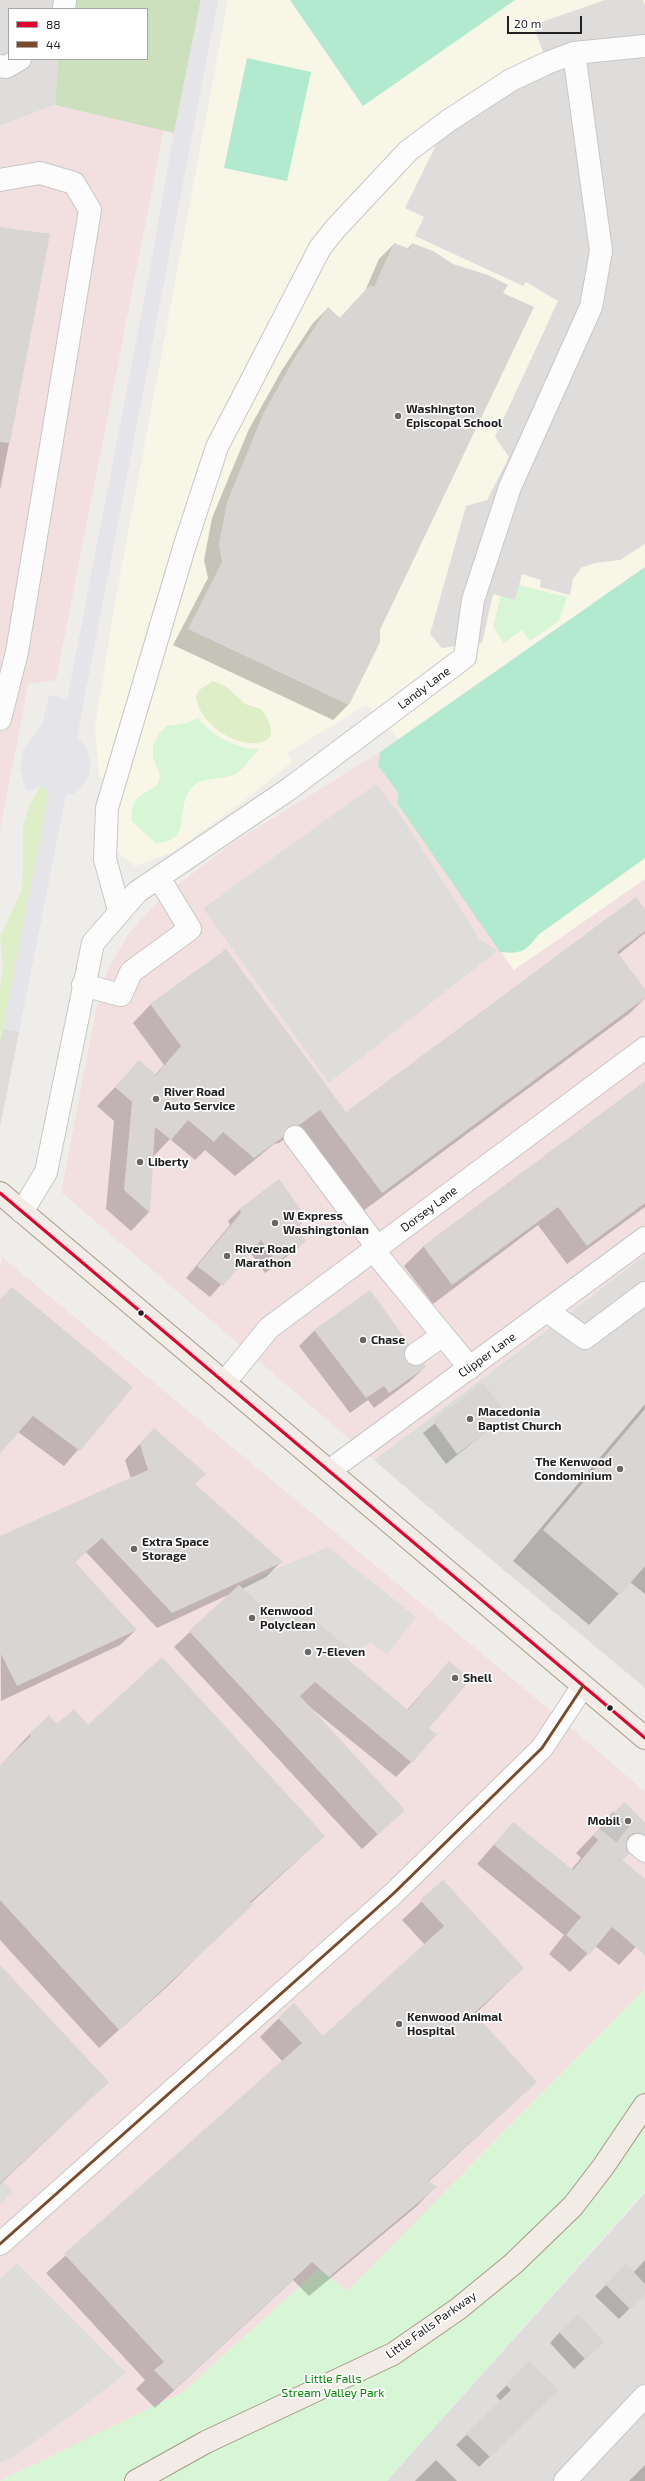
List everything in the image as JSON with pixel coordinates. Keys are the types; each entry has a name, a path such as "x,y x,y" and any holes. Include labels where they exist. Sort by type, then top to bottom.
{"main road":[{"path":"0,1194 645,1738"},
{"name":"Little Falls Parkway","path":"136,2481 206,2442 393,2354 458,2309 513,2264 573,2206 603,2167 645,2105"}],"street":[{"path":"119,910 104,858 107,808 184,548 217,447 320,248 335,228 408,151 448,121 511,80 547,63 574,53 644,44"},
{"name":"Landy Lane","path":"22,1212 46,1172 83,985 93,943 119,910 137,892 289,789 465,657 473,600 508,495 590,307 601,251 574,53"},
{"path":"0,180 40,173 74,184 90,210 17,652 0,719"},
{"path":"83,985 121,995 131,972 190,929 159,878"},
{"name":"Dorsey Lane","path":"224,1383 269,1328 645,1048"},
{"path":"295,1137 375,1249 470,1368"},
{"name":"Clipper Lane","path":"329,1471 645,1238"},
{"path":"547,1311 585,1338 645,1293"},
{"path":"416,1354 443,1335"},
{"path":"0,2244 393,1894 542,1748 583,1686"},
{"path":"565,2481 645,2396"}],"shaded area":[{"path":"0,0 67,0 65,8 8,8 8,60 58,60 55,105 0,126"},
{"path":"201,0 218,0 77,737 86,747 91,765 89,776 80,788 73,794 66,795 19,1032 3,1029 49,791 41,786 30,791 25,789 20,768 23,751 43,722 49,695 67,700 148,280 174,133"},
{"name":"Washington Episcopal School","path":"228,0 645,0 645,879 514,970 397,803 398,793 378,766 380,752 398,739 383,720 366,705 287,753 292,762 245,800 173,852 135,866 118,853 116,821 122,784 99,776 95,727 115,603"},
{"path":"605,0 643,0 645,6 645,544 620,560 595,563 581,568 573,579 570,595 540,587 541,580 522,574 515,600 493,594 482,643 442,648 430,634 466,506 487,500 509,457 495,437 558,301 526,282 523,286 415,236 424,217 405,208 448,121 547,63 533,25"},
{"path":"55,105 164,129 56,680 28,684 0,831 0,126"},
{"path":"380,752 378,766 398,793 398,803 514,970 645,879 645,1255 374,1460 61,1192 97,1005 108,969 129,933 161,898 231,844"},
{"path":"376,784 399,813 479,938 497,951 329,1083 203,908"},
{"path":"645,1255 645,1688 425,1504 602,1372 552,1326"},
{"path":"2,1257 561,1719 645,1792 645,1989 347,2291 319,2269 183,2392 0,2481 0,1270"},
{"path":"552,1326 602,1372 425,1504 374,1460"},
{"path":"553,1329 582,1356 522,1400 498,1370"},
{"path":"328,1547 416,1617 387,1654 371,1642 353,1653 303,1609 286,1627 239,1585"},
{"path":"0,2178 13,2192 0,2204"},
{"path":"645,2193 645,2481 387,2481 390,2477"},
{"path":"17,2263 126,2373 16,2455 0,2463 0,2279"}],"green space":[{"path":"74,0 201,0 174,133 55,105 58,60 148,60 148,8 72,8"},
{"path":"290,0 515,0 363,106"},
{"path":"247,58 311,72 287,181 224,168"},
{"path":"645,567 645,858 538,935 530,945 522,951 513,953 500,952 397,803 398,793 378,766 380,752"},
{"path":"519,585 567,597 559,621 530,641 522,630 504,643 493,626 501,596 515,600"},
{"path":"213,681 227,687 245,704 261,709 270,726 269,737 261,742 247,743 231,738 216,729 203,715 196,697 199,690"},
{"path":"198,718 211,731 225,740 233,744 259,749 238,772 226,777 207,780 195,785 190,790 186,798 179,832 174,838 167,842 155,843 132,821 133,807 137,798 157,785 160,776 153,757 153,746 159,733 167,726 187,723"},
{"path":"41,786 49,791 0,1043 0,987 3,966 0,937 21,891 23,873 23,826 30,804"},
{"name":"Little Falls Stream Valley Park","path":"645,1989 645,2190 387,2481 0,2481 183,2392 319,2269 347,2291"}],"pier":[{"path":"3,1029 19,1032 0,1127 0,1042"}],"building":[{"path":"0,227 50,234 10,443 0,442"},
{"name":"Washington Episcopal School","path":"394,243 410,249 412,243 433,251 453,264 488,275 508,285 503,293 534,307 380,630 380,642 349,705 188,629 222,562 219,544 227,502 264,412 297,354 328,307 340,318 370,285 374,287"},
{"path":"636,897 645,909 645,931 617,952 645,989 645,998 382,1193 320,1110 299,1125 288,1127 283,1137 254,1158 223,1132 214,1142 188,1120 171,1140 155,1127 150,1213 124,1190 132,1102 115,1087 139,1060 156,1075 181,1046 150,1004 226,949 346,1112"},
{"path":"645,1081 645,1203 587,1246 558,1207 452,1285 423,1246"},
{"path":"279,1179 307,1218 296,1227 306,1241 277,1262 261,1240 223,1286 197,1266 241,1213 239,1209"},
{"path":"12,1287 133,1387 80,1451 33,1416 0,1453 0,1300"},
{"name":"Chase","path":"370,1290 409,1344 404,1355 406,1361 411,1365 424,1364 426,1367 389,1393 384,1386 366,1398 314,1330"},
{"name":"Macedonia Baptist Church","path":"483,1383 508,1416 457,1454 433,1421"},
{"name":"The Kenwood Condominium","path":"645,1409 645,1566 620,1595 543,1530"},
{"name":"Extra Space Storage","path":"154,1428 206,1474 195,1484 283,1562 172,1613 102,1538 75,1562 137,1630 17,1686 0,1652 0,1536 148,1470 140,1444"},
{"path":"239,1585 286,1627 303,1609 353,1653 347,1659 408,1710 449,1661 471,1679 429,1728 437,1734 412,1763 315,1682 300,1696 405,1810 378,1835 189,1631"},
{"path":"162,1657 325,1836 250,1902 253,1905 119,2030 0,1900 0,1765 31,1736 29,1734 49,1715 57,1724 74,1709 88,1725"},
{"path":"624,1802 645,1822 645,1835 634,1833 628,1837 626,1843 629,1854 622,1860 645,1879 645,1955 612,1927 589,1955 566,1935 581,1917 494,1845 513,1822 573,1870 598,1840 593,1835"},
{"path":"443,1880 524,1968 474,2013 537,2082 428,2181 437,2187 329,2277 312,2262 174,2390 154,2370 164,2362 64,2254 302,2043 278,2018 294,2003 323,2036 444,1926 420,1900"},
{"path":"0,1965 109,2082 0,2183"},
{"path":"626,2264 645,2284 645,2294 630,2309 605,2284"},
{"path":"578,2314 604,2342 585,2359 559,2332"},
{"path":"529,2361 559,2390 490,2457 466,2434 511,2390 506,2385"}],"tunnel":[{"path":"606,1820 638,1845"}],"transit line":[{"name":"88","path":"0,1193 645,1738"},
{"name":"44","path":"0,2244 393,1894 542,1748 583,1686"}],"place":[{"name":"Washington Episcopal School","path":"398,416"},
{"name":"River Road Auto Service","path":"156,1099"},
{"name":"Liberty","path":"140,1162"},
{"name":"W Express Washingtonian","path":"275,1223"},
{"name":"River Road Marathon","path":"227,1256"},
{"name":"Chase","path":"363,1340"},
{"name":"Macedonia Baptist Church","path":"470,1419"},
{"name":"The Kenwood Condominium","path":"620,1469"},
{"name":"Extra Space Storage","path":"134,1549"},
{"name":"Kenwood Polyclean","path":"252,1618"},
{"name":"7-Eleven","path":"308,1652"},
{"name":"Shell","path":"455,1678"},
{"name":"Mobil","path":"628,1821"},
{"name":"Kenwood Animal Hospital","path":"399,2024"}]}
